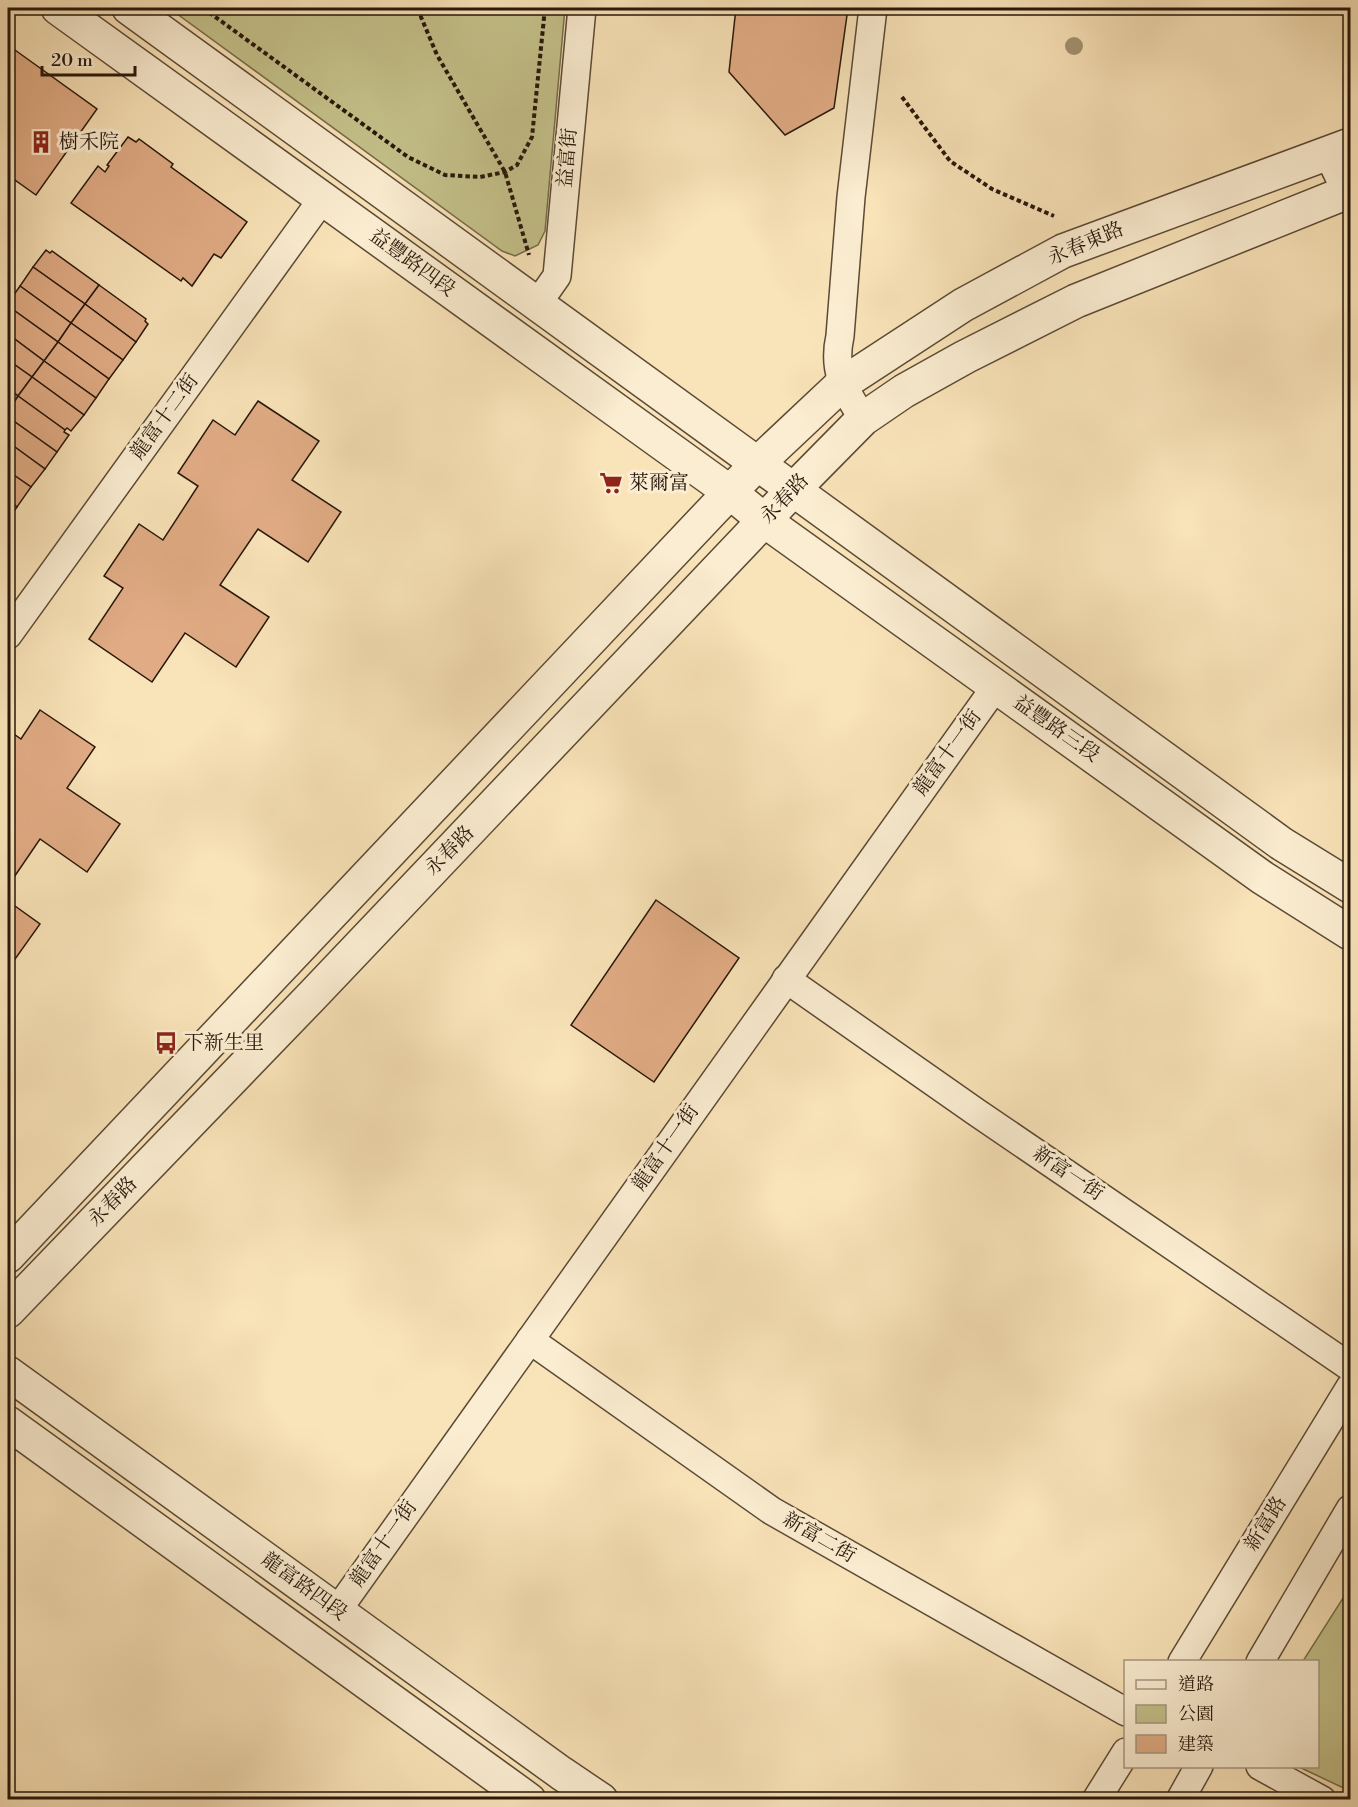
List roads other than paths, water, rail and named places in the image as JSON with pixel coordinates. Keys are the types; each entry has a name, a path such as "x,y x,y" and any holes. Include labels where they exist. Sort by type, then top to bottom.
{"street":[{"name":"益豐路四段","path":"58,8 731,493 765,521"},
{"name":"益豐路四段","path":"129,8 793,490"},
{"name":"益富街","path":"538,303 557,276 582,8"},
{"path":"873,8 851,197 837,351 842,384 863,419 965,357 1076,301 1349,194 1339,149"},
{"name":"永春東路","path":"842,384 963,305 1063,251 1339,149"},
{"name":"龍富十二街","path":"8,635 323,198"},
{"name":"永春路","path":"8,1256 757,464 842,384"},
{"name":"永春路","path":"8,1311 863,419"},
{"name":"益豐路三段","path":"793,490 1282,844 1350,886"},
{"name":"益豐路三段","path":"765,521 1263,878 1350,933"},
{"name":"龍富十一街","path":"337,1611 996,686"},
{"name":"新富一街","path":"786,979 986,1119 1350,1367"},
{"name":"新富二街","path":"530,1340 772,1511 1124,1711"},
{"name":"龍富路四段","path":"8,1373 601,1800"},
{"name":"新富路","path":"1183,1660 1350,1387"},
{"name":"龍富路四段","path":"8,1423 530,1800"},
{"path":"1261,1660 1350,1509"},
{"path":"1096,1800 1124,1754"},
{"path":"1180,1800 1198,1768"},
{"path":"1262,1768 1323,1800"}],"place":[{"name":"樹禾院","path":"41,142"},
{"name":"萊爾富","path":"611,483"},
{"name":"下新生里","path":"166,1043"}]}
